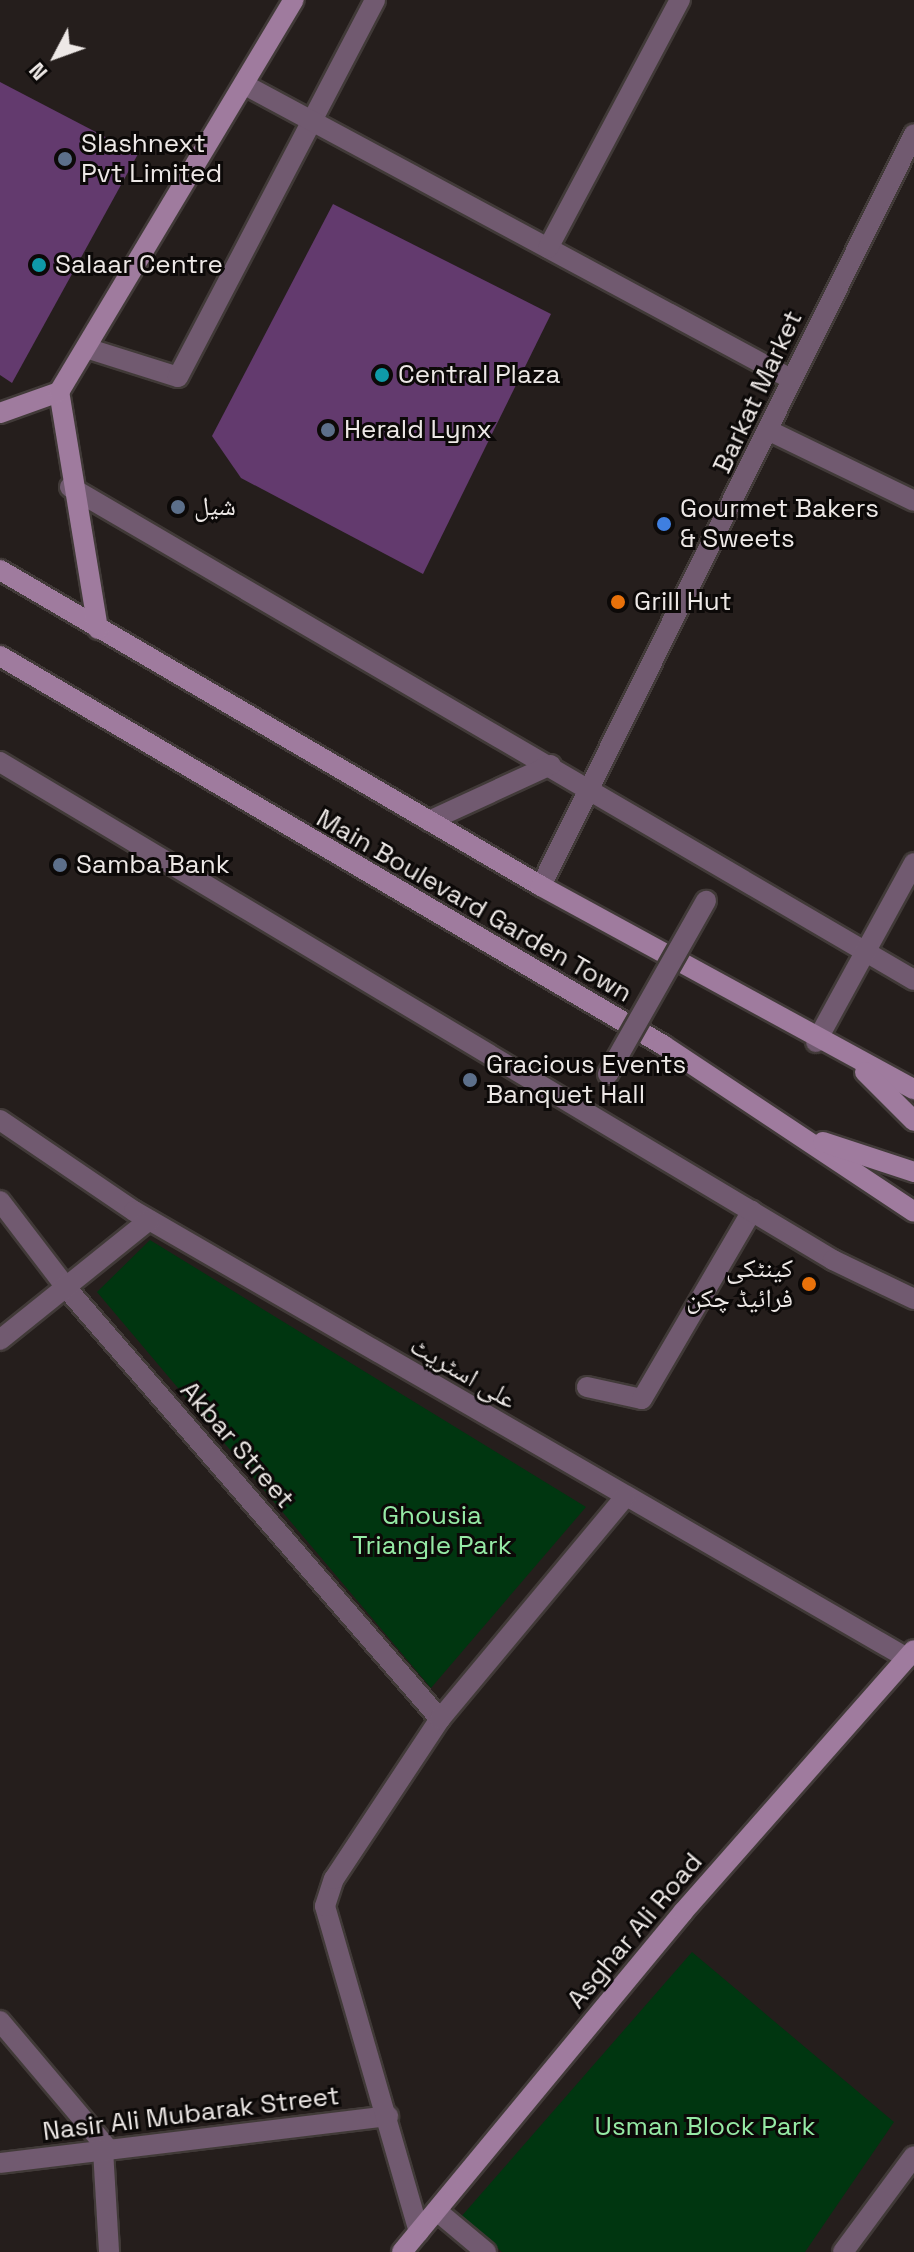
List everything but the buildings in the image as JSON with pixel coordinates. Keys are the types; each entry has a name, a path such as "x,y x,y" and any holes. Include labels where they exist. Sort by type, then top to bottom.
{"main road":[{"path":"98,629 70,487 59,392 294,0"},
{"path":"0,413 59,392"},
{"name":"Main Boulevard Garden Town","path":"0,570 541,886 816,1042 914,1089"},
{"name":"Main Boulevard Garden Town","path":"0,656 807,1137 914,1212"},
{"path":"851,1058 914,1121"},
{"path":"807,1137 914,1172"},
{"name":"Asghar Ali Road","path":"402,2252 683,1912 911,1654"}],"street":[{"path":"86,348 178,377 375,0"},
{"path":"548,248 680,0"},
{"path":"245,85 791,379"},
{"name":"Barkat Market","path":"541,886 595,789 770,431 791,379 914,134"},
{"path":"770,431 914,501"},
{"path":"70,487 595,789 914,980"},
{"path":"0,762 752,1211 914,1299"},
{"path":"429,821 551,765"},
{"path":"816,1042 914,863"},
{"path":"608,1074 706,901"},
{"name":"علی اسٹریٹ","path":"0,1120 149,1220 625,1497 911,1654"},
{"name":"Akbar Street","path":"0,1201 68,1290 440,1719"},
{"path":"587,1387 642,1399 752,1211"},
{"path":"0,1340 68,1290 149,1220"},
{"path":"419,2232 325,1906 334,1879 440,1719 625,1497"},
{"path":"0,2021 106,2150 109,2252"},
{"name":"Nasir Ali Mubarak Street","path":"0,2163 388,2116"},
{"path":"843,2252 914,2156"},
{"path":"437,2211 486,2252"}],"green space":[{"name":"Ghousia Triangle Park","path":"150,1240 586,1507 431,1688 97,1292"},
{"name":"Usman Block Park","path":"692,1952 894,2122 805,2252 502,2252 460,2218"}],"place":[{"name":"Slashnext Pvt Limited","path":"65,159"},
{"name":"Salaar Centre","path":"39,265"},
{"name":"Central Plaza","path":"382,375"},
{"name":"Herald Lynx","path":"328,430"},
{"name":"شیل","path":"178,507"},
{"name":"Gourmet Bakers & Sweets","path":"664,524"},
{"name":"Grill Hut","path":"618,602"},
{"name":"Samba Bank","path":"60,865"},
{"name":"Gracious Events Banquet Hall","path":"470,1080"},
{"name":"کینٹکی فرائیڈ چکن","path":"809,1284"}]}
